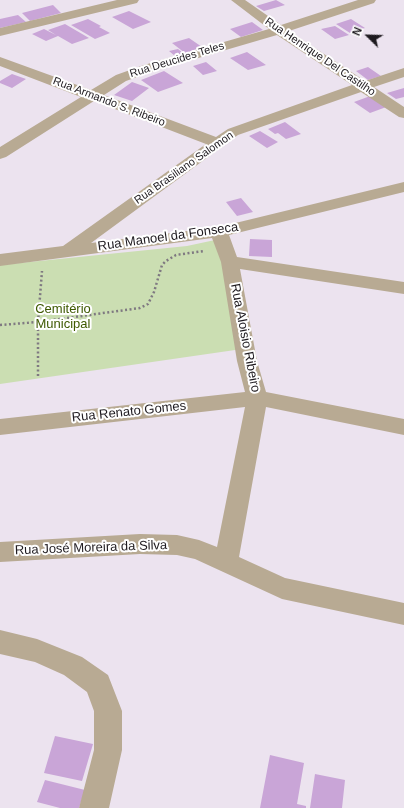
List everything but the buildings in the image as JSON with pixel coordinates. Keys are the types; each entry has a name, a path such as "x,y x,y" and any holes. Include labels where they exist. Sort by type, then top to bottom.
{"street":[{"path":"0,32 133,0"},
{"name":"Rua Henrique Del Castilho","path":"237,0 404,114"},
{"name":"Rua Deucides Teles","path":"0,154 121,78 148,68 279,30 370,0"},
{"name":"Rua Armando S. Ribeiro","path":"0,61 218,143"},
{"name":"Rua Brasiliano Salomon","path":"66,252 233,132 404,72"},
{"name":"Rua Manoel da Fonseca","path":"0,260 66,252 225,247 404,187"},
{"path":"225,247 404,288"},
{"name":"Rua Aloisio Ribeiro","path":"225,247 247,361 257,398 226,562"},
{"name":"Rua Renato Gomes","path":"0,427 257,398 404,427"},
{"name":"Rua José Moreira da Silva","path":"0,552 140,544 177,545 199,550 282,588 404,614"},
{"path":"0,642 38,651 73,666 98,684 108,711 108,750 94,808"}],"path":[{"path":"0,325 38,322 140,308 148,304 154,292 162,265 166,260 176,255 225,247"},
{"path":"38,376 38,322 42,271"}],"green space":[{"name":"Cemitério Municipal","path":"215,240 232,253 242,349 0,384 0,265 187,246"}]}
